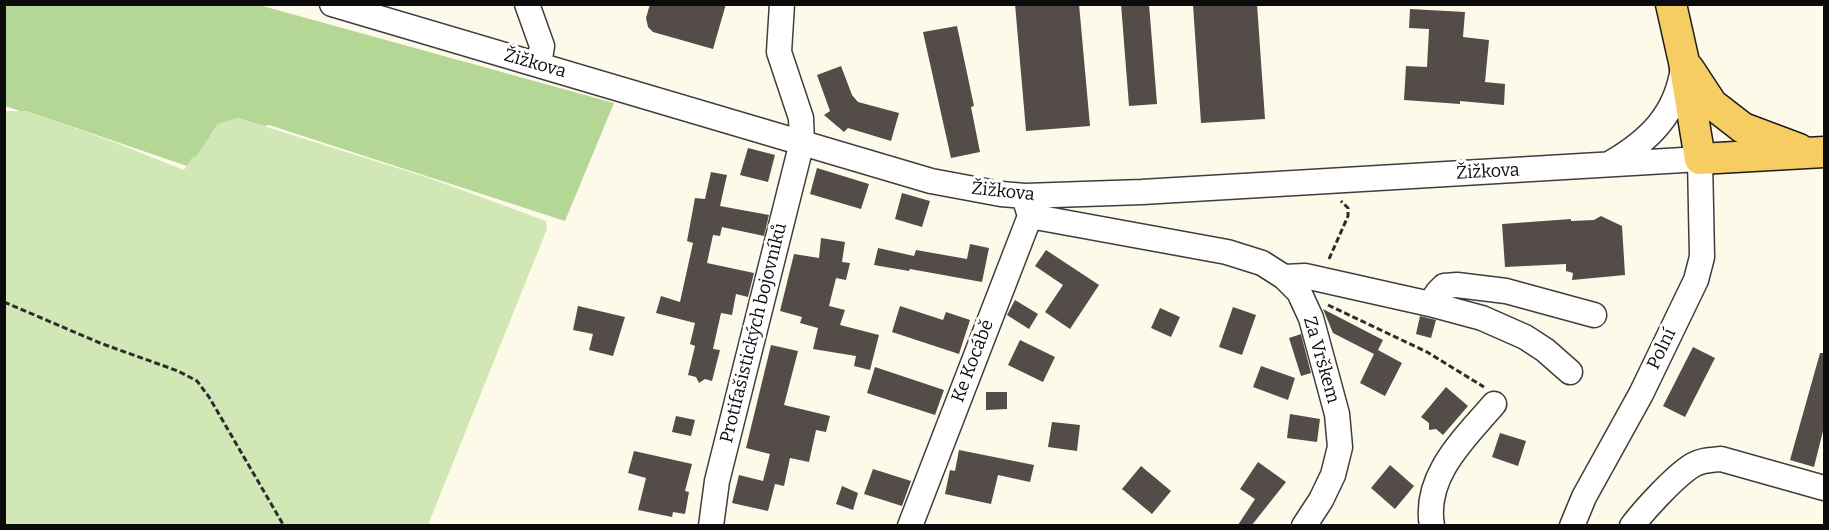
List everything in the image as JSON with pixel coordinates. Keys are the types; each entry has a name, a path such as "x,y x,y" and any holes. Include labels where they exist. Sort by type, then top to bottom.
{"main road":[{"path":"1671,4 1684,62 1700,159 1818,152"},
{"path":"1684,62 1712,104 1743,128 1780,143 1818,152"}],"street":[{"name":"Žižkova","path":"332,4 381,11 539,65 931,182 1001,194 1027,206 1142,192 1700,159"},
{"path":"527,4 542,46 539,65"},
{"name":"Protifašistických bojovníků","path":"711,525 717,480 802,142 801,118 779,52 782,4"},
{"path":"1607,165 1631,151 1653,132 1673,104 1681,81 1684,62"},
{"name":"Polní","path":"1572,525 1584,497 1641,394 1696,280 1702,257 1700,159"},
{"path":"1027,206 1227,252 1262,263 1296,282 1430,304 1482,318 1525,337 1545,350 1570,372"},
{"name":"Ke Kocábě","path":"910,525 1027,206"},
{"name":"Za Vrškem","path":"1296,282 1311,318 1337,414 1340,447 1333,476 1321,500 1304,525"},
{"path":"1430,304 1444,286 1457,285 1506,291 1594,315"},
{"path":"1432,525 1430,516 1432,495 1439,476 1449,458 1494,404"},
{"path":"1632,525 1678,477 1694,465 1707,460 1721,459 1824,488"}],"path":[{"path":"1315,182 1348,208 1348,216 1328,264 1316,267 1296,282 1427,352 1497,396 1494,404"},
{"path":"4,302 100,343 178,371 197,381 284,525"}],"green space":[{"path":"6,5 259,5 614,103 565,221 269,125 264,126 238,118 218,124 196,157 192,158 187,166 26,111 5,106 4,10"},
{"path":"5,111 26,111 184,170 192,158 196,157 218,124 238,118 429,178 546,221 547,229 428,525 5,526"}],"building":[{"path":"650,4 726,4 713,49 653,32 648,27 646,18"},
{"path":"1015,4 1079,4 1090,126 1026,131"},
{"path":"1121,4 1149,4 1157,104 1129,106"},
{"path":"1257,4 1265,119 1201,123 1193,5"},
{"path":"1410,9 1465,12 1463,37 1489,40 1485,82 1505,84 1504,105 1404,100 1406,66 1427,67 1429,29 1409,28"},
{"path":"957,26 974,106 971,107 980,152 951,158 923,32"},
{"path":"841,66 852,95 858,102 899,113 891,141 848,128 844,132 824,115 830,111 817,75"},
{"path":"748,148 775,155 768,182 740,175"},
{"path":"817,168 869,184 861,209 810,194"},
{"path":"711,172 727,175 720,206 769,215 764,236 722,227 720,236 713,235 707,263 754,273 748,297 736,294 732,315 721,313 713,349 720,350 712,381 705,379 699,383 696,377 688,375 695,346 690,344 695,323 656,313 661,296 680,302 693,243 687,241 695,198 705,199"},
{"path":"902,193 930,201 922,227 895,219"},
{"path":"1601,216 1622,226 1625,275 1572,280 1573,273 1566,271 1566,264 1505,267 1502,224 1571,219 1571,221 1594,220"},
{"path":"821,238 845,242 842,262 850,263 846,280 836,278 829,306 845,310 840,325 879,335 870,370 854,366 856,356 813,349 818,328 800,323 802,317 780,311 794,254 819,258"},
{"path":"970,244 989,248 982,282 874,265 878,248 914,256 916,250 967,259"},
{"path":"1046,250 1099,285 1070,329 1045,312 1063,285 1035,266"},
{"path":"1015,300 1038,314 1029,329 1007,315"},
{"path":"578,306 625,317 613,356 589,350 593,334 573,330"},
{"path":"900,306 943,320 946,312 970,320 959,354 892,332"},
{"path":"1233,307 1256,315 1242,355 1219,347"},
{"path":"1160,308 1180,317 1171,337 1151,328"},
{"path":"1323,309 1383,340 1378,350 1402,363 1385,396 1360,383 1374,354 1333,333"},
{"path":"1420,316 1436,320 1431,338 1416,334"},
{"path":"1301,334 1311,373 1301,376 1289,338"},
{"path":"1020,340 1055,357 1043,382 1008,365"},
{"path":"771,345 798,351 784,405 830,416 826,432 816,430 809,462 790,458 784,486 771,483 775,484 768,511 732,503 739,475 763,481 770,454 746,448"},
{"path":"1693,347 1715,358 1685,417 1663,406"},
{"path":"1820,353 1824,353 1824,427 1814,467 1790,460"},
{"path":"1261,366 1295,378 1288,400 1253,387"},
{"path":"875,367 944,390 935,415 867,393"},
{"path":"1446,387 1468,406 1443,435 1436,429 1429,430 1429,423 1421,417"},
{"path":"986,392 1007,392 1007,409 986,410"},
{"path":"1290,414 1320,419 1317,442 1287,438"},
{"path":"676,416 695,420 691,436 672,432"},
{"path":"1052,422 1080,425 1077,451 1048,447"},
{"path":"1500,433 1526,441 1518,466 1492,457"},
{"path":"959,450 1034,465 1030,482 998,475 991,504 945,494 950,470 955,471"},
{"path":"634,451 692,464 685,491 689,492 685,514 673,512 672,517 638,510 646,478 628,473"},
{"path":"1258,462 1286,482 1252,525 1238,525 1255,499 1240,489"},
{"path":"1390,465 1414,486 1395,509 1371,488"},
{"path":"1141,466 1171,491 1152,514 1122,489"},
{"path":"873,469 911,481 902,506 864,494"},
{"path":"842,486 858,493 853,510 836,504"}]}
